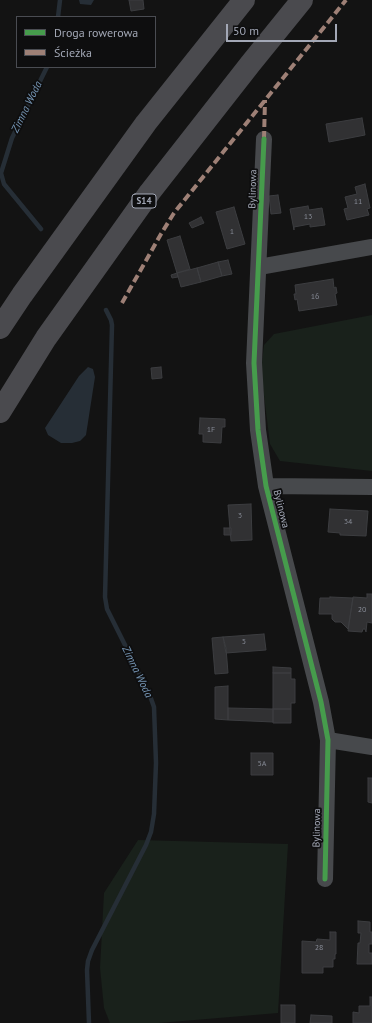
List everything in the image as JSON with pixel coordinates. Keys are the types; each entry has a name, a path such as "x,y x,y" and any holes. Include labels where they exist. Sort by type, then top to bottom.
{"highway":[{"path":"0,328 22,295 146,124 244,0"},
{"name":"S14","path":"0,412 46,338 150,192 250,63 302,0"}],"street":[{"name":"Bylinowa","path":"264,139 254,363 258,430 266,486 322,702 328,740 325,879"},
{"path":"259,267 372,247"},
{"path":"266,486 372,487"},
{"path":"328,740 372,747"}],"shaded area":[{"path":"79,0 94,0 91,5 80,4"},
{"path":"372,315 372,471 280,461 270,444 261,371 264,345 274,334"},
{"path":"88,367 93,369 95,377 86,435 80,441 61,443 48,435 45,428 79,376"},
{"path":"138,840 288,844 278,1013 159,1023 110,1023 104,1008 100,968 104,893"}],"building":[{"path":"129,0 143,0 144,9 131,11"},
{"path":"362,118 365,135 329,142 326,124"},
{"path":"365,184 370,208 367,209 369,215 347,220 344,209 348,208 345,197 357,194 355,187"},
{"path":"278,195 281,213 271,214 269,196"},
{"path":"308,206 309,210 322,208 325,225 310,227 310,224 294,227 294,230 290,209"},
{"path":"234,207 245,244 227,249 216,212"},
{"path":"201,217 204,223 192,228 189,223"},
{"path":"180,236 190,269 177,273 167,240"},
{"path":"228,260 232,274 222,276 218,262"},
{"path":"218,262 222,276 201,282 197,268"},
{"path":"197,268 201,282 181,287 177,273"},
{"path":"177,273 178,277 172,278 171,275"},
{"path":"333,279 334,288 336,287 337,293 335,294 337,305 299,311 297,299 295,300 294,294 296,294 295,285"},
{"path":"161,367 162,378 152,379 151,368"},
{"path":"200,418 225,419 225,427 222,427 221,443 203,442 203,434 199,434"},
{"path":"251,504 252,540 231,541 228,505"},
{"path":"330,509 368,511 366,536 340,535 340,533 328,532"},
{"path":"224,528 231,528 231,535 224,535"},
{"path":"367,594 372,594 372,623 367,622 366,632 365,629 363,629 362,632 348,631 353,597 367,598"},
{"path":"320,598 353,598 348,629 341,622 335,622 332,619 332,614 319,614"},
{"path":"264,634 266,650 226,653 223,637"},
{"path":"223,637 226,648 228,673 215,674 212,638"},
{"path":"273,667 291,668 291,673 273,673"},
{"path":"273,673 291,673 291,679 295,679 295,703 291,703 291,709 273,709"},
{"path":"228,686 228,720 215,719 215,687"},
{"path":"228,708 273,709 273,722 228,720"},
{"path":"273,709 291,709 291,723 273,723"},
{"path":"251,753 273,753 273,775 251,775"},
{"path":"368,778 372,778 372,803 368,802"},
{"path":"358,921 370,922 372,944 369,944 369,953 372,953 372,964 357,964 358,943 360,943 361,933 358,933"},
{"path":"330,932 336,932 336,954 335,959 333,959 333,967 323,967 323,973 302,973 302,941 316,942 317,939 330,940"},
{"path":"370,997 372,997 372,1023 353,1023 353,1012 359,1013 359,1006 370,1006"},
{"path":"281,1005 295,1005 295,1023 281,1023"},
{"path":"311,1015 332,1016 332,1023 310,1023"}],"waterway":[{"name":"Zimna Woda","path":"58,16 60,0"},
{"name":"Zimna Woda","path":"41,229 4,184 1,173 12,138 47,68"},
{"name":"Zimna Woda","path":"89,1023 88,961 92,950 146,845 151,832 154,814 156,763 154,707 149,693 107,609 105,597 112,325 106,310"}],"marked path":[{"path":"122,303 174,213 346,0"},
{"path":"264,139 265,100"}],"cycle path":[{"path":"264,139 254,363 258,430 266,486 321,702 328,740 325,879"}]}
